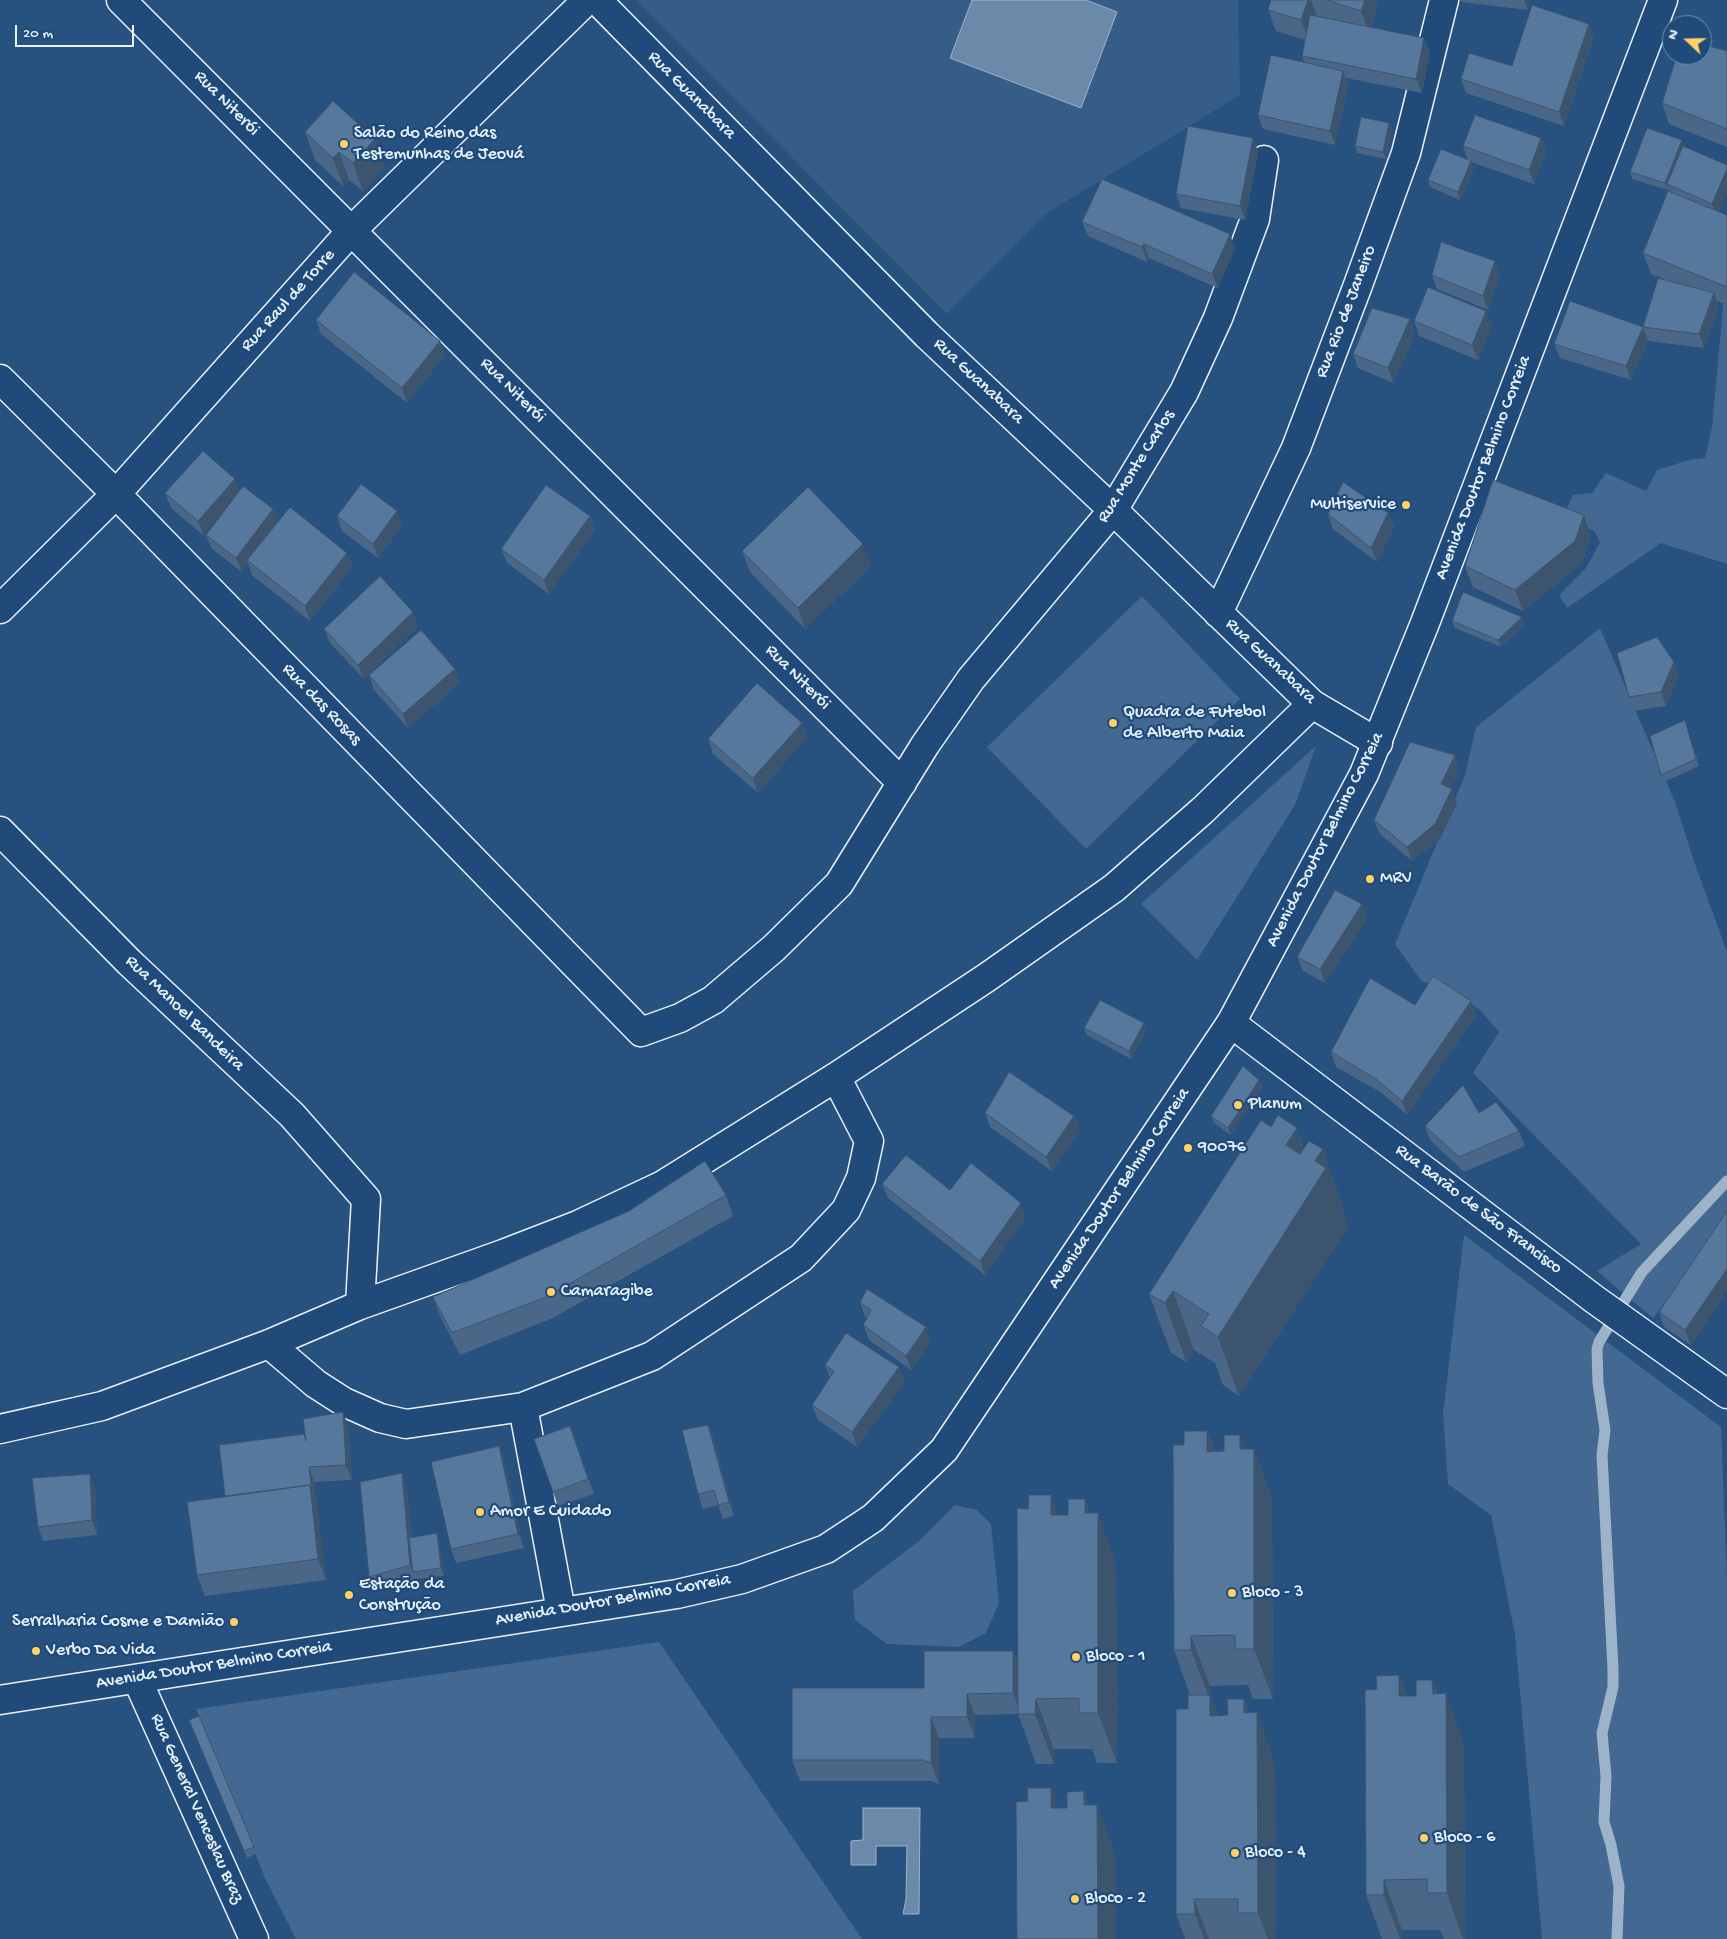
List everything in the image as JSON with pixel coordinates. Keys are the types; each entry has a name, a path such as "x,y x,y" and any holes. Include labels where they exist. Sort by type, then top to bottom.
{"street":[{"name":"Rua Niterói","path":"121,0 902,783"},
{"name":"Rua Raul de Torre","path":"0,609 116,494 352,230 587,0"},
{"name":"Rua Guanabara","path":"596,0 927,335 1113,510 1312,704 1378,742"},
{"name":"Rua Rio de Janeiro","path":"1218,613 1296,448 1368,259 1406,153 1444,0"},
{"name":"Avenida Doutor Belmino Correia","path":"0,1700 561,1610 677,1594 742,1579 826,1549 873,1518 944,1450 1231,1023 1364,774 1378,742 1663,0"},
{"name":"Rua Monte Carlos","path":"641,1032 680,1018 713,1000 774,948 839,884 902,783 971,679 1113,510 1184,392 1218,318 1255,219 1264,160"},
{"name":"Rua das Rosas","path":"0,379 116,494 641,1032"},
{"path":"4,1424 102,1406 269,1344 360,1305 504,1254 578,1225 663,1185 836,1077 986,978 1114,888 1203,810 1312,704"},
{"name":"Rua Manoel Bandeira","path":"0,831 129,962 292,1116 366,1199 360,1305"},
{"name":"Rua Barão de São Francisco","path":"1231,1023 1594,1299 1647,1334 1727,1394"},
{"path":"269,1344 316,1384 344,1402 380,1418 406,1424 523,1407 652,1356 801,1258 846,1210 861,1178 869,1141 836,1077"},
{"path":"523,1407 561,1610"},
{"name":"Rua General Venceslau Braz","path":"137,1678 254,1939"}],"shaded area":[{"path":"636,0 1238,0 1240,95 1044,215 947,314"},
{"path":"972,0 1086,0 1117,12 1081,108 950,58"},
{"path":"1724,296 1727,297 1727,564 1661,543 1567,608 1559,595 1586,568 1600,542 1594,531 1562,520 1573,495 1592,493 1606,473 1646,491 1657,470 1689,460 1705,458 1712,427"},
{"name":"Quadra de Futebol de Alberto Maia","path":"1142,596 1240,699 1086,849 987,747"},
{"path":"1600,628 1675,802 1727,952 1727,1223 1653,1318 1597,1271 1641,1244 1473,1073 1499,1032 1480,1010 1437,984 1422,982 1395,944 1465,775 1476,727"},
{"path":"1316,746 1295,805 1197,960 1141,904"},
{"path":"1464,1235 1721,1427 1727,1580 1727,1939 1542,1939 1515,1635 1491,1515 1448,1484 1443,1414"},
{"path":"955,1505 977,1510 991,1524 999,1603 986,1633 959,1647 887,1644 855,1620 853,1591 919,1541"},
{"path":"659,1642 862,1939 296,1939 265,1878 196,1709"},
{"path":"863,1808 920,1808 919,1914 903,1914 906,1899 907,1846 876,1846 876,1865 851,1865 851,1841 863,1840"}],"building":[{"path":"1271,0 1308,0 1301,20 1268,10"},
{"path":"1327,0 1365,0 1361,11"},
{"path":"1532,5 1589,24 1559,112 1461,79 1469,53 1512,66"},
{"path":"1310,15 1424,38 1416,79 1302,56"},
{"path":"1712,47 1727,51 1727,129 1662,103 1674,65 1712,65"},
{"path":"1271,55 1343,71 1330,131 1258,115"},
{"path":"333,101 375,139 353,163 339,152 333,158 305,132"},
{"path":"1475,115 1541,138 1529,170 1463,146"},
{"path":"1361,117 1389,123 1383,152 1355,146"},
{"path":"1188,126 1253,138 1240,206 1176,194"},
{"path":"1647,128 1682,140 1665,183 1630,172"},
{"path":"1683,146 1727,165 1712,204 1667,184"},
{"path":"1441,149 1471,161 1458,192 1428,180"},
{"path":"1102,179 1230,234 1212,274 1144,244 1142,247 1082,222"},
{"path":"1668,191 1727,215 1727,287 1643,253"},
{"path":"1441,242 1495,261 1483,296 1432,275"},
{"path":"354,272 440,341 402,388 316,320"},
{"path":"1658,278 1714,293 1699,334 1643,327"},
{"path":"1428,287 1486,311 1472,345 1414,321"},
{"path":"1570,301 1643,327 1626,366 1554,344"},
{"path":"1372,308 1410,319 1388,368 1353,354"},
{"path":"203,451 235,479 198,521 165,493"},
{"path":"1493,480 1584,515 1575,541 1515,590 1465,566"},
{"path":"1343,482 1388,513 1371,548 1328,514"},
{"path":"361,484 397,511 373,544 337,516"},
{"path":"546,485 590,516 544,580 501,549"},
{"path":"243,486 273,509 236,558 206,535"},
{"path":"808,487 863,544 798,608 742,551"},
{"path":"290,507 347,553 305,606 247,560"},
{"path":"380,576 413,612 358,665 324,629"},
{"path":"1463,592 1522,617 1498,640 1452,621"},
{"path":"421,630 455,669 403,714 369,675"},
{"path":"1657,637 1674,662 1661,692 1629,697 1617,653"},
{"path":"757,683 802,723 753,778 708,739"},
{"path":"1685,720 1696,759 1661,775 1650,736"},
{"path":"1410,742 1455,755 1441,784 1452,789 1435,824 1407,847 1374,820"},
{"path":"1335,890 1362,904 1320,969 1297,957"},
{"path":"1433,976 1471,1001 1402,1101 1376,1079 1331,1052 1370,978 1415,1005"},
{"path":"1100,1000 1144,1023 1129,1051 1084,1028"},
{"name":"Planum","path":"1243,1066 1259,1080 1228,1128 1211,1116"},
{"path":"1009,1072 1074,1116 1046,1157 985,1113"},
{"path":"1463,1085 1479,1113 1496,1102 1519,1131 1459,1157 1425,1126"},
{"path":"1278,1115 1297,1128 1286,1145 1300,1154 1309,1141 1323,1149 1315,1161 1326,1168 1218,1337 1201,1326 1209,1314 1173,1291 1165,1303 1149,1294 1261,1120 1271,1127"},
{"path":"906,1155 950,1190 971,1163 1021,1203 980,1261 882,1184"},
{"path":"705,1161 726,1195 546,1297 452,1333 433,1297 629,1211"},
{"path":"1727,1211 1727,1269 1685,1330 1659,1312"},
{"path":"867,1289 926,1327 906,1356 863,1325 871,1310 860,1302"},
{"path":"846,1333 899,1367 852,1432 812,1405 834,1371 825,1365"},
{"path":"343,1412 346,1465 309,1467 312,1492 310,1485 225,1496 219,1445 304,1434 306,1441 303,1419"},
{"path":"708,1425 729,1502 718,1505 714,1490 698,1494 682,1430"},
{"path":"570,1426 588,1479 553,1492 534,1439"},
{"path":"1184,1431 1207,1431 1207,1452 1224,1451 1224,1435 1240,1435 1240,1449 1254,1449 1254,1649 1235,1649 1235,1635 1191,1636 1191,1650 1174,1650 1173,1445 1184,1445"},
{"name":"Amor E Cuidado","path":"499,1446 518,1534 451,1549 431,1462"},
{"path":"402,1473 410,1565 369,1577 360,1482"},
{"path":"90,1474 92,1520 38,1527 32,1478"},
{"path":"310,1485 318,1559 197,1575 187,1502"},
{"path":"1029,1495 1051,1495 1051,1515 1068,1515 1068,1499 1085,1499 1085,1513 1098,1513 1098,1713 1079,1713 1079,1698 1036,1699 1035,1714 1018,1714 1017,1508 1028,1509"},
{"path":"437,1533 441,1568 413,1572 409,1538"},
{"path":"924,1651 1013,1651 1013,1693 967,1694 967,1717 931,1717 931,1763 923,1760 792,1760 792,1688 924,1688"},
{"path":"1399,1675 1399,1696 1416,1696 1416,1680 1432,1680 1433,1694 1446,1693 1447,1893 1427,1893 1427,1879 1384,1880 1384,1895 1366,1895 1365,1690 1377,1689 1376,1676"},
{"path":"1188,1695 1210,1695 1210,1716 1228,1715 1227,1699 1244,1699 1244,1713 1257,1712 1258,1913 1238,1913 1238,1899 1194,1899 1195,1914 1176,1914 1176,1709 1188,1709"},
{"path":"199,1716 254,1847 244,1851 189,1720"},
{"path":"1027,1788 1051,1788 1051,1808 1067,1808 1067,1792 1084,1791 1084,1805 1097,1805 1098,1939 1017,1939 1016,1802 1028,1801"}],"waterway":[{"path":"1617,1939 1619,1886 1611,1845 1604,1822 1606,1776 1602,1733 1613,1687 1613,1669 1602,1455 1605,1430 1598,1383 1597,1349 1599,1342 1642,1272 1727,1181"}],"place":[{"name":"Salão do Reino das Testemunhas de Jeová","path":"344,144"},
{"name":"Multiservice","path":"1406,505"},
{"name":"Quadra de Futebol de Alberto Maia","path":"1113,723"},
{"name":"MRV","path":"1370,879"},
{"name":"Planum","path":"1238,1105"},
{"name":"90076","path":"1188,1148"},
{"name":"Camaragibe","path":"551,1292"},
{"name":"Amor E Cuidado","path":"480,1512"},
{"name":"Bloco - 3","path":"1232,1593"},
{"name":"Estação da Construção","path":"349,1595"},
{"name":"Serralharia Cosme e Damião","path":"234,1622"},
{"name":"Verbo Da Vida","path":"36,1651"},
{"name":"Bloco - 1","path":"1076,1657"},
{"name":"Bloco - 6","path":"1424,1838"},
{"name":"Bloco - 4","path":"1235,1853"},
{"name":"Bloco - 2","path":"1075,1899"}]}
